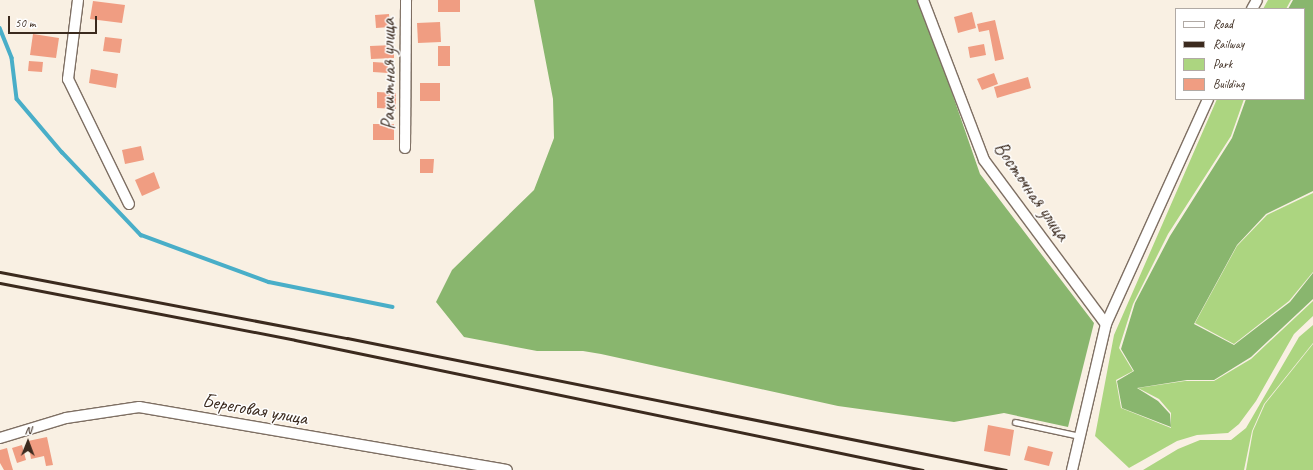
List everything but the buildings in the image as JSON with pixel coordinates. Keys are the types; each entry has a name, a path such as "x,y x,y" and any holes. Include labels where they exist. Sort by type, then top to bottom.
{"street":[{"path":"78,0 68,79 129,204"},
{"name":"Ракитная улица","path":"405,148 406,0"},
{"name":"Восточная улица","path":"923,0 984,160 1106,324"},
{"path":"1072,470 1106,324 1208,100"},
{"name":"Береговая улица","path":"0,438 66,418 139,407 507,470"}],"lane":[{"path":"1015,422 1080,436"}],"green space":[{"path":"534,0 920,0 980,174 1094,323 1068,427 1004,413 954,422 838,406 601,354 583,351 537,351 464,337 436,302 452,270 534,190 554,138 553,99"},
{"path":"1268,0 1291,0 1287,8 1264,8"},
{"path":"1293,0 1313,0 1313,191 1266,214 1237,245 1194,324 1234,345 1290,302 1313,273 1313,299 1251,357 1214,380 1187,380 1137,388 1158,401 1170,414 1171,427 1122,408 1117,381 1134,371 1121,349 1135,303 1170,236 1232,138 1246,100 1305,100 1305,8 1289,8"},
{"path":"1217,100 1244,100 1231,136 1168,234 1133,304 1119,348 1133,371 1116,380 1121,408 1171,428 1171,413 1159,399 1138,388 1185,381 1214,381 1251,359 1313,301 1313,316 1294,334 1256,401 1239,424 1228,433 1197,435 1177,441 1129,468 1095,436 1114,335"},
{"path":"1313,193 1313,272 1289,301 1234,344 1195,323 1237,246 1267,215"},
{"path":"1313,325 1313,343 1264,404 1252,431 1244,470 1143,470 1178,449 1200,440 1231,440 1246,428 1299,337"},
{"path":"1313,344 1313,470 1246,470 1253,431 1265,404"}],"waterway":[{"path":"0,28 12,58 17,99 62,152 141,235 269,282 393,307"}],"railway":[{"path":"0,272 347,338 1006,470"},
{"path":"0,283 295,340 923,470"}]}
